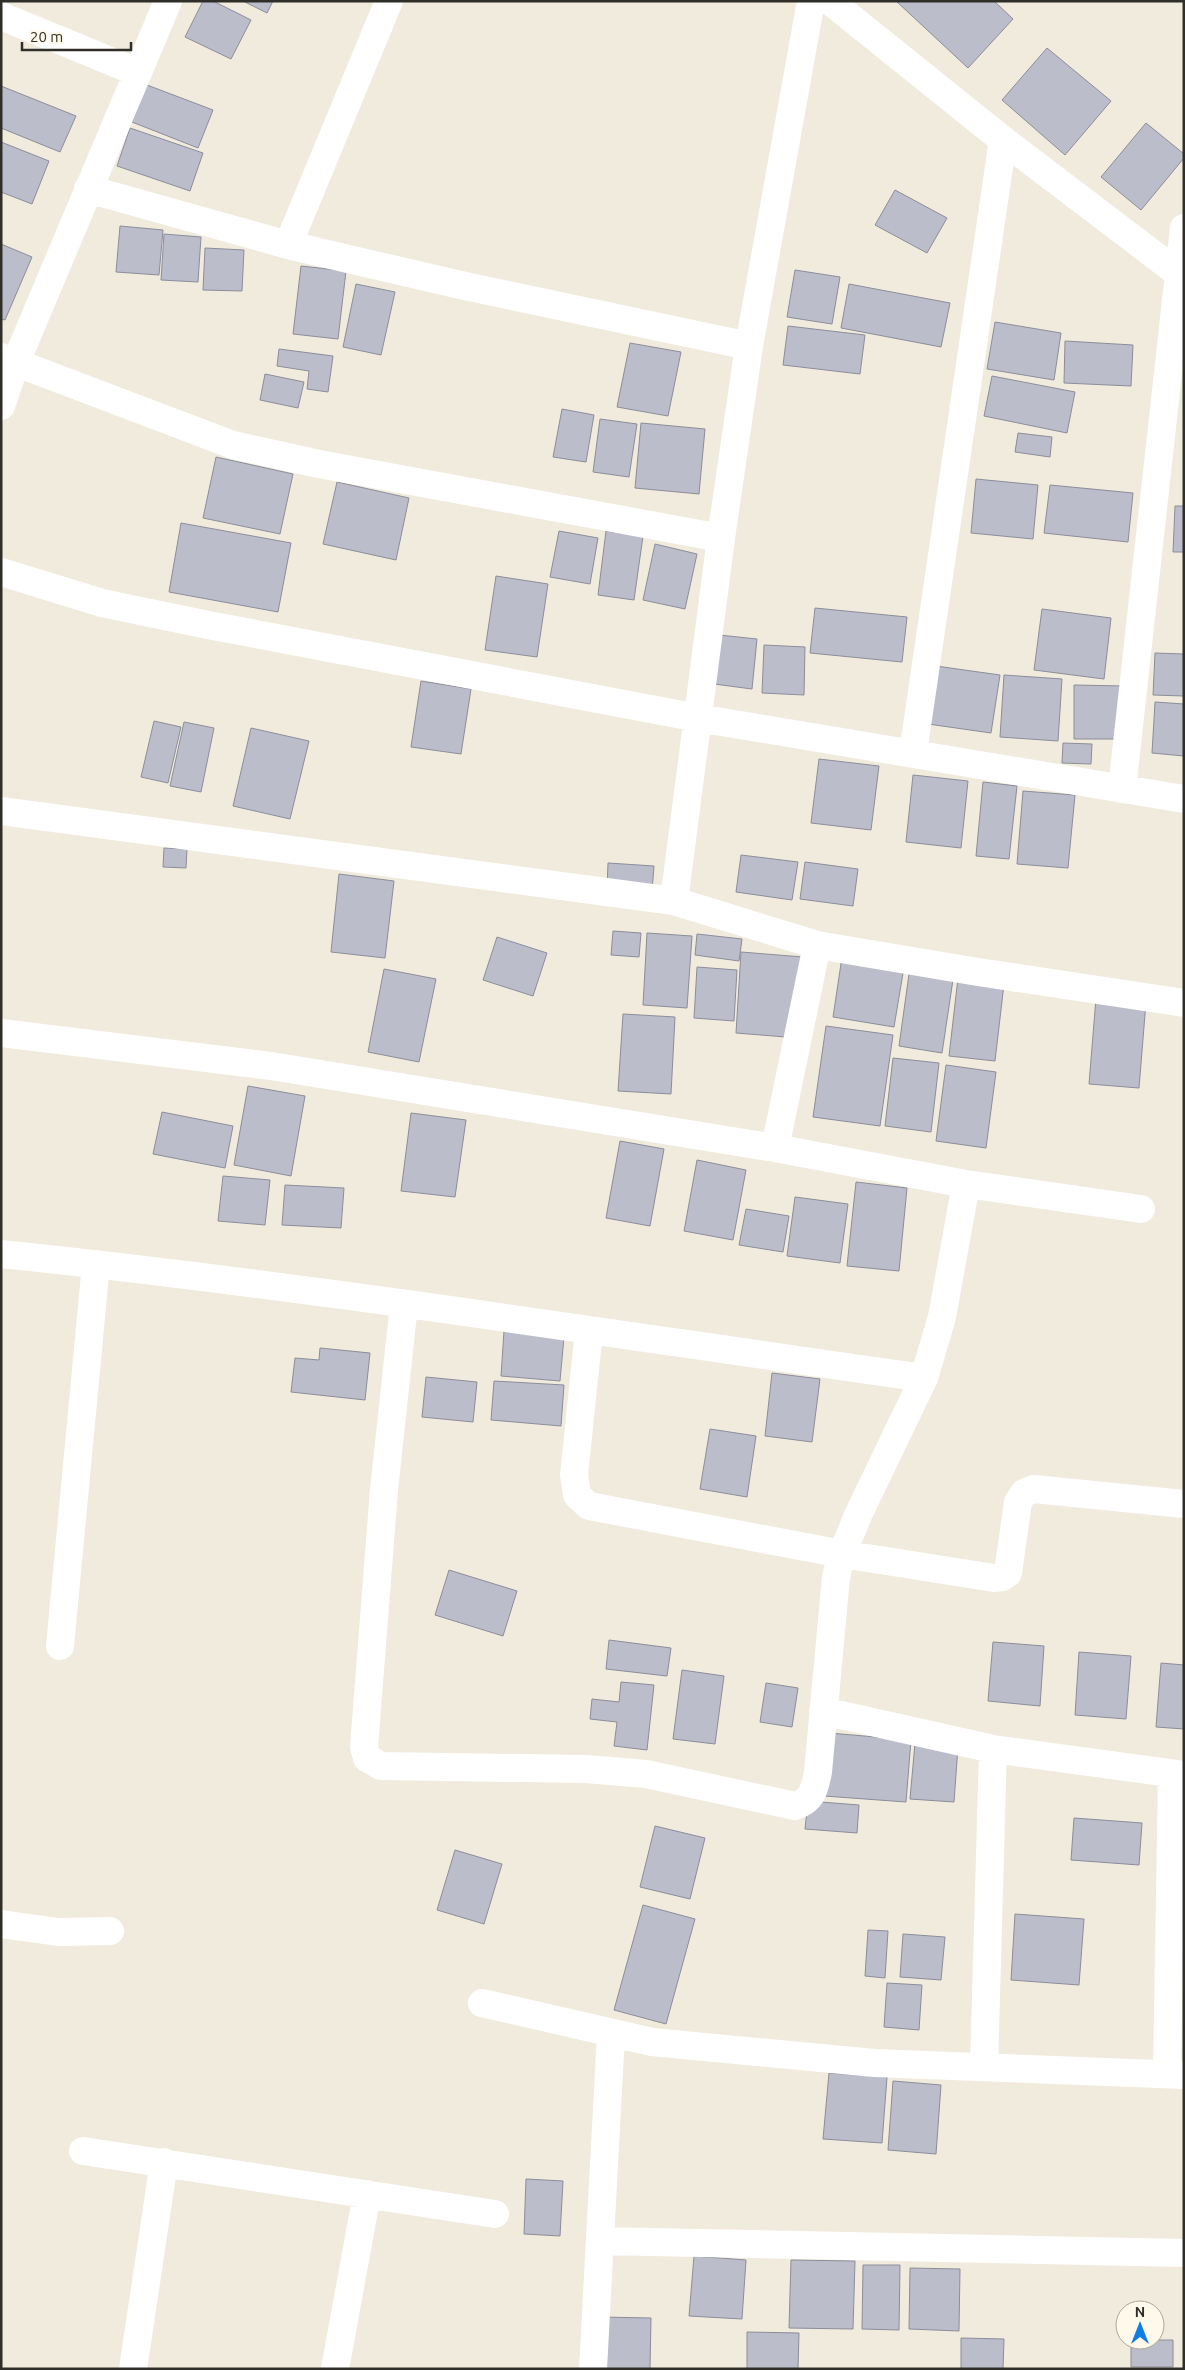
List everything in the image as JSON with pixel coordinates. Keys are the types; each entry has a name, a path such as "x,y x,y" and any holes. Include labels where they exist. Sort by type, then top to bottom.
{"street":[{"path":"1,406 9,360 88,189 168,1"},
{"path":"288,245 389,1"},
{"path":"674,902 721,538 749,346 811,1"},
{"path":"830,1 1003,140 1178,273"},
{"path":"1,16 137,72"},
{"path":"913,753 1003,140"},
{"path":"88,189 288,245 464,286 749,346"},
{"path":"1122,789 1184,228"},
{"path":"9,360 233,445 320,464 721,538"},
{"path":"1,572 102,603 170,617 698,718 1184,799"},
{"path":"1,811 280,847 674,902 817,945 978,972 1184,1003"},
{"path":"775,1148 817,945"},
{"path":"1,1033 271,1066 775,1148 966,1184 1140,1208"},
{"path":"404,1304 384,1490 364,1747 367,1758 381,1766 586,1769 646,1774 795,1806 805,1802 813,1794 818,1772 836,1577 842,1554 859,1513 924,1378 942,1317 966,1184"},
{"path":"1,1254 96,1264 404,1304 924,1378"},
{"path":"60,1646 96,1264"},
{"path":"589,1331 574,1475 577,1495 589,1506 842,1554 994,1578 1002,1577 1008,1572 1018,1502 1024,1493 1034,1489 1184,1504"},
{"path":"482,2002 611,2034 652,2042 874,2063 1175,2074 1178,1774 992,1749 823,1711"},
{"path":"984,2067 992,1749"},
{"path":"1,1924 58,1932 110,1930"},
{"path":"594,2369 611,2034"},
{"path":"83,2151 494,2214"},
{"path":"132,2369 164,2162"},
{"path":"335,2369 367,2194"},
{"path":"600,2241 1184,2252"}],"building":[{"path":"203,1 213,1 251,20 231,59 185,37"},
{"path":"243,1 273,1 267,13"},
{"path":"896,1 994,1 1013,19 968,68"},
{"path":"1047,48 1111,101 1065,155 1002,100"},
{"path":"147,85 213,110 198,148 132,122"},
{"path":"1,86 76,116 60,152 1,128"},
{"path":"1146,123 1184,154 1184,158 1141,210 1101,177"},
{"path":"130,128 203,153 190,191 117,166"},
{"path":"1,142 49,161 32,204 1,192"},
{"path":"895,190 947,218 927,253 875,225"},
{"path":"120,226 163,230 159,275 116,272"},
{"path":"164,234 201,237 198,282 161,280"},
{"path":"1,244 32,257 5,320 1,319"},
{"path":"205,248 244,250 242,291 203,290"},
{"path":"301,266 346,271 338,339 293,334"},
{"path":"795,270 840,277 832,324 787,317"},
{"path":"356,284 395,292 381,355 343,347"},
{"path":"849,284 950,303 941,347 841,328"},
{"path":"995,322 1061,333 1054,380 987,369"},
{"path":"788,326 865,335 860,374 783,365"},
{"path":"1065,341 1133,345 1131,386 1064,383"},
{"path":"630,343 681,352 668,416 617,407"},
{"path":"279,349 333,356 328,392 307,389 309,371 277,366"},
{"path":"265,374 304,382 298,408 260,400"},
{"path":"992,376 1075,392 1067,433 984,416"},
{"path":"562,409 594,415 586,462 553,457"},
{"path":"600,419 637,424 629,477 593,472"},
{"path":"641,423 705,429 699,494 635,488"},
{"path":"1018,433 1052,437 1050,457 1015,452"},
{"path":"216,457 293,474 280,534 203,518"},
{"path":"976,479 1038,485 1033,539 971,533"},
{"path":"337,482 409,498 396,560 323,544"},
{"path":"1050,485 1133,493 1128,542 1044,533"},
{"path":"1175,506 1184,506 1184,552 1173,552"},
{"path":"181,523 291,543 278,612 169,592"},
{"path":"559,531 598,538 590,584 550,577"},
{"path":"606,531 643,536 634,600 598,595"},
{"path":"655,544 697,554 685,609 643,600"},
{"path":"496,576 548,584 537,657 485,650"},
{"path":"815,608 907,617 902,662 810,653"},
{"path":"1042,609 1111,618 1104,679 1034,670"},
{"path":"719,635 757,639 752,689 714,684"},
{"path":"764,645 805,647 804,695 762,693"},
{"path":"1155,653 1184,654 1184,696 1153,695"},
{"path":"936,666 1000,675 991,733 928,724"},
{"path":"1004,675 1062,679 1058,741 1000,737"},
{"path":"421,681 471,689 461,754 411,747"},
{"path":"1074,685 1124,686 1124,739 1074,739"},
{"path":"1155,702 1184,704 1184,756 1152,753"},
{"path":"154,721 181,727 168,783 141,777"},
{"path":"184,722 214,728 201,792 170,786"},
{"path":"251,728 309,741 290,819 233,806"},
{"path":"1063,743 1092,744 1091,764 1062,763"},
{"path":"819,759 879,766 871,830 811,823"},
{"path":"913,775 968,781 961,848 906,842"},
{"path":"983,782 1017,786 1009,859 976,856"},
{"path":"1023,791 1075,795 1068,868 1017,864"},
{"path":"164,848 187,849 186,868 163,867"},
{"path":"741,855 798,862 792,900 736,892"},
{"path":"805,862 858,869 853,906 800,899"},
{"path":"608,863 654,866 652,891 607,888"},
{"path":"339,874 394,881 385,958 331,952"},
{"path":"613,931 641,933 639,957 611,955"},
{"path":"647,933 692,936 687,1008 643,1005"},
{"path":"697,934 742,939 739,961 695,955"},
{"path":"497,937 547,953 533,996 483,980"},
{"path":"741,952 803,957 798,1038 736,1033"},
{"path":"842,957 904,967 894,1027 833,1017"},
{"path":"697,967 737,970 734,1021 694,1018"},
{"path":"910,967 954,973 942,1053 899,1046"},
{"path":"384,969 436,979 419,1062 368,1052"},
{"path":"958,978 1004,984 995,1061 949,1056"},
{"path":"1096,998 1146,1002 1139,1088 1089,1084"},
{"path":"623,1014 675,1017 671,1094 618,1091"},
{"path":"826,1026 893,1035 880,1126 813,1117"},
{"path":"893,1058 939,1063 931,1132 885,1126"},
{"path":"946,1065 996,1072 986,1148 936,1141"},
{"path":"248,1086 305,1096 291,1176 234,1165"},
{"path":"162,1112 233,1126 225,1168 153,1154"},
{"path":"411,1113 466,1120 455,1197 401,1191"},
{"path":"620,1141 664,1149 650,1226 606,1218"},
{"path":"697,1160 746,1170 733,1240 684,1231"},
{"path":"223,1176 270,1180 265,1225 218,1221"},
{"path":"856,1182 907,1188 899,1271 847,1266"},
{"path":"285,1185 344,1188 341,1228 282,1225"},
{"path":"795,1197 848,1204 840,1263 787,1256"},
{"path":"746,1209 789,1216 783,1252 739,1245"},
{"path":"504,1331 564,1337 560,1381 501,1376"},
{"path":"320,1348 370,1353 365,1400 291,1392 295,1358 319,1360"},
{"path":"772,1373 820,1379 812,1442 765,1436"},
{"path":"426,1377 477,1382 473,1422 422,1417"},
{"path":"494,1381 564,1385 561,1426 491,1420"},
{"path":"710,1429 756,1436 747,1497 700,1489"},
{"path":"449,1570 517,1591 503,1636 435,1615"},
{"path":"609,1640 671,1648 667,1676 606,1669"},
{"path":"993,1642 1044,1646 1040,1706 988,1701"},
{"path":"1079,1652 1131,1656 1126,1719 1075,1715"},
{"path":"1161,1663 1184,1665 1184,1729 1156,1727"},
{"path":"682,1670 724,1676 715,1744 673,1739"},
{"path":"621,1682 654,1685 647,1750 614,1746 617,1722 590,1719 592,1699 619,1702"},
{"path":"766,1683 798,1688 792,1727 760,1722"},
{"path":"829,1733 911,1740 906,1802 824,1796"},
{"path":"915,1743 958,1747 954,1802 910,1799"},
{"path":"808,1801 859,1805 857,1833 805,1829"},
{"path":"1074,1818 1142,1823 1139,1865 1071,1860"},
{"path":"655,1826 705,1838 690,1899 640,1887"},
{"path":"455,1850 502,1864 484,1924 437,1910"},
{"path":"643,1905 695,1919 666,2024 614,2010"},
{"path":"1015,1914 1084,1919 1079,1985 1011,1980"},
{"path":"868,1930 888,1931 885,1978 865,1976"},
{"path":"903,1934 945,1937 941,1980 900,1977"},
{"path":"887,1983 922,1985 919,2030 884,2027"},
{"path":"829,2073 887,2077 882,2143 823,2139"},
{"path":"893,2081 941,2085 936,2154 888,2150"},
{"path":"526,2179 563,2181 560,2236 524,2234"},
{"path":"694,2256 746,2260 742,2319 689,2316"},
{"path":"791,2260 855,2261 853,2329 789,2328"},
{"path":"863,2265 900,2265 899,2330 862,2329"},
{"path":"910,2268 960,2269 959,2331 909,2329"},
{"path":"600,2317 651,2318 650,2369 599,2369"},
{"path":"747,2332 799,2333 798,2369 747,2369"},
{"path":"961,2338 1004,2339 1003,2369 961,2369"},
{"path":"1165,2340 1173,2340 1173,2367 1131,2367 1131,2350 1165,2350"}]}
